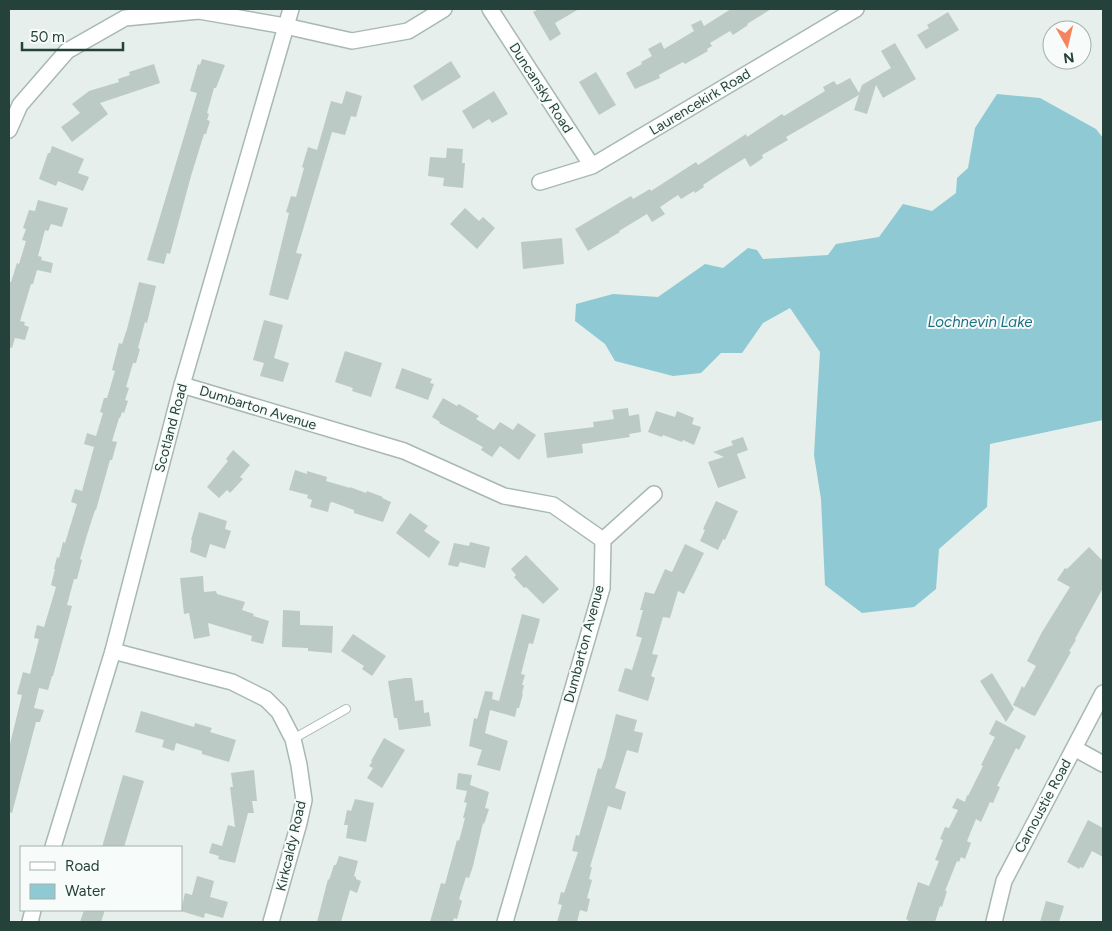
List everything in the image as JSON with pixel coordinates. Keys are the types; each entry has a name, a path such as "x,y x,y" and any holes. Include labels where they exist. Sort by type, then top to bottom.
{"street":[{"name":"Scotland Road","path":"53,846 113,651 182,385 291,9"},
{"path":"9,130 20,105 67,51 125,18 198,10 286,26 352,41 408,31 444,9"},
{"name":"Duncansky Road","path":"490,9 592,166"},
{"name":"Laurencekirk Road","path":"540,182 592,166 856,9"},
{"name":"Dumbarton Avenue","path":"182,385 404,451 504,496 553,505 603,540 602,588 505,922"},
{"path":"603,540 654,494"},
{"name":"Kirkcaldy Road","path":"113,651 232,682 266,699 279,712 293,739 304,800 271,922"},
{"name":"Carnoustie Road","path":"994,922 1004,881 1103,693"},
{"path":"1074,748 1103,764"}],"lane":[{"path":"293,739 346,709"}],"water":[{"name":"Lochnevin Lake","path":"997,94 1040,98 1096,129 1103,138 1103,420 990,444 987,507 939,549 936,589 914,607 862,613 825,585 821,499 814,455 820,352 790,308 763,323 742,353 721,353 701,373 673,376 615,361 605,344 575,321 576,304 613,294 658,297 705,264 723,268 748,248 757,250 763,259 828,255 836,244 879,237 903,204 932,211 956,193 957,178 968,168 975,128"}],"building":[{"path":"539,9 579,9 555,23 561,34 550,41 533,12"},
{"path":"731,9 771,9 733,35 730,31 710,43 712,46 707,49 708,51 685,64 683,62 659,75 660,78 635,89 626,73 652,56 648,49 661,42 664,49 694,31 691,25 701,20 704,26"},
{"path":"948,12 959,30 926,49 917,35 929,28 927,25"},
{"path":"895,43 916,79 883,98 876,85 867,114 854,110 859,95 786,137 788,140 762,155 763,158 750,167 745,158 703,185 704,187 695,193 694,191 681,199 678,195 660,207 665,214 652,222 647,214 588,251 575,229 631,196 633,199 650,189 651,191 696,162 698,165 746,134 747,137 782,114 784,116 825,91 823,87 834,81 837,85 850,78 859,93 862,85 891,68 881,51"},
{"path":"202,59 225,65 216,88 214,88 207,113 209,114 207,120 210,121 191,176 170,254 167,253 164,264 147,260 197,93 190,91 198,64 200,65"},
{"path":"451,61 461,77 422,101 413,86"},
{"path":"154,64 160,83 100,103 108,114 72,142 61,127 80,113 72,104 89,91 119,82 118,79 130,75 129,72"},
{"path":"596,72 616,105 599,115 579,82"},
{"path":"346,91 362,96 356,117 351,116 345,135 332,132 296,253 302,254 288,300 269,295 289,213 286,212 291,196 296,197 308,147 317,150 331,101 342,104"},
{"path":"494,91 508,114 492,123 489,119 473,129 462,111"},
{"path":"52,146 84,159 78,173 89,177 83,191 58,181 56,186 39,179"},
{"path":"447,148 463,149 462,163 465,163 463,188 443,186 444,178 428,176 430,157 446,158"},
{"path":"38,200 68,208 62,227 51,224 48,231 45,230 38,256 42,257 41,260 53,263 51,273 37,270 20,321 25,322 24,325 29,327 25,340 15,338 12,348 9,347 9,282 11,282 17,263 19,264 26,241 22,240 26,229 23,228 29,210 35,211"},
{"path":"465,208 479,221 483,217 495,228 477,249 450,224"},
{"path":"562,238 564,264 523,269 521,242"},
{"path":"139,282 156,286 147,323 145,322 138,348 140,349 136,363 133,363 126,387 129,388 125,400 128,401 124,413 122,412 119,418 112,441 117,442 112,460 110,460 80,559 82,560 77,579 74,579 67,605 72,606 53,676 48,690 39,688 34,708 44,710 40,722 36,722 12,813 9,812 9,748 22,695 17,694 23,672 30,674 39,639 34,638 37,625 44,627 56,587 51,585 57,557 59,558 63,542 65,543 77,504 71,502 75,489 82,491 94,447 84,444 87,433 96,436 103,413 100,412 104,398 107,398 115,371 112,370 119,343 122,344 127,329"},
{"path":"264,320 283,325 274,358 289,363 283,382 260,376 264,363 253,360"},
{"path":"345,351 382,363 371,397 352,391 353,388 335,382"},
{"path":"402,368 432,379 430,383 434,384 428,400 395,388"},
{"path":"443,398 457,406 459,404 479,416 476,419 494,430 500,422 513,430 518,423 536,435 519,460 500,446 492,457 481,450 483,447 439,423 432,417"},
{"path":"628,408 629,416 639,414 641,432 629,434 630,437 582,444 583,453 547,458 544,433 594,427 593,422 614,419 612,410"},
{"path":"656,411 675,417 677,411 694,418 692,424 701,427 694,445 683,440 682,442 648,432"},
{"path":"743,437 748,450 737,454 746,478 718,488 708,462 724,457 713,452 733,445 731,441"},
{"path":"233,450 250,465 240,477 243,479 230,493 227,490 219,498 207,487 228,461 226,459"},
{"path":"295,470 307,474 307,471 327,477 326,481 383,497 391,502 383,522 354,513 354,510 332,502 328,512 310,507 312,500 307,498 308,495 289,490"},
{"path":"716,501 738,511 725,540 723,539 718,550 700,541 705,530 703,529"},
{"path":"199,512 227,521 225,529 231,531 225,549 210,544 206,558 190,552 191,540"},
{"path":"410,513 428,526 424,531 440,542 429,558 396,533"},
{"path":"470,542 490,547 485,568 460,562 458,567 448,565 454,543 469,546"},
{"path":"685,544 704,553 684,594 678,591 670,618 663,617 652,654 658,655 651,676 655,678 648,701 618,691 625,668 632,670 642,638 636,636 643,610 640,610 645,592 654,594 665,569 672,572"},
{"path":"1089,547 1103,561 1103,588 1069,651 1071,652 1035,716 1013,705 1022,686 1024,688 1036,666 1027,661 1042,632 1070,587 1057,580 1065,568 1067,569"},
{"path":"526,555 559,589 543,604 526,587 524,588 514,577 516,575 511,569"},
{"path":"203,576 204,592 216,591 217,594 245,602 242,610 269,621 263,644 251,641 252,636 208,623 210,636 194,639 189,613 184,614 180,578"},
{"path":"283,610 300,611 300,625 333,626 332,653 308,651 308,648 282,647"},
{"path":"522,614 540,619 533,644 529,643 521,674 525,675 519,708 517,708 515,717 490,710 485,733 508,741 500,771 477,765 482,750 469,746 474,718 477,719 485,691 493,692 492,699 499,701"},
{"path":"353,634 386,656 372,676 362,669 364,666 341,651"},
{"path":"992,673 1014,709 1006,722 980,681"},
{"path":"412,678 415,701 423,700 424,713 429,712 431,726 399,730 397,718 394,718 388,681"},
{"path":"141,711 194,727 195,723 212,728 210,732 236,740 229,762 202,754 202,751 176,743 174,751 162,747 164,740 135,732"},
{"path":"616,714 637,720 634,731 643,733 638,753 627,750 615,788 626,792 621,810 608,806 590,867 592,867 589,879 592,880 587,898 590,899 587,912 580,910 577,922 557,922 562,905 558,904 561,892 564,893 578,852 572,851 576,835 579,836 598,768 601,769 605,758"},
{"path":"996,720 1026,736 1019,750 1016,748 997,786 1000,787 993,803 990,802 981,822 976,819 967,841 971,843 965,859 961,857 959,862 957,861 935,922 908,922 906,919 918,882 929,886 939,861 935,860 943,840 940,839 945,827 949,828 958,810 952,808 957,798 965,802 983,766 981,765 995,737 989,734"},
{"path":"384,738 405,750 382,788 367,778 373,768 369,766 371,761"},
{"path":"254,770 257,801 252,801 254,813 248,813 235,863 218,859 219,856 209,853 212,843 222,846 228,825 235,827 230,787 233,787 231,773"},
{"path":"458,773 472,775 470,785 489,792 485,808 489,809 483,823 469,878 466,877 459,899 462,901 457,919 454,918 453,922 430,922 441,883 445,884 465,818 463,818 467,803 464,802 467,791 456,789"},
{"path":"123,775 144,781 124,846 102,846"},
{"path":"355,799 374,803 366,842 346,838 348,825 344,825 347,810 351,811"},
{"path":"1088,820 1103,828 1103,857 1092,851 1083,868 1080,867 1079,869 1067,862"},
{"path":"339,856 358,861 354,876 361,881 357,893 350,890 341,922 317,922 328,879"},
{"path":"197,876 214,881 210,897 228,902 223,918 205,913 204,918 181,911 185,893 192,895"},
{"path":"1046,901 1064,906 1059,922 1040,922"},
{"path":"84,911 105,911 101,922 80,922"}]}
